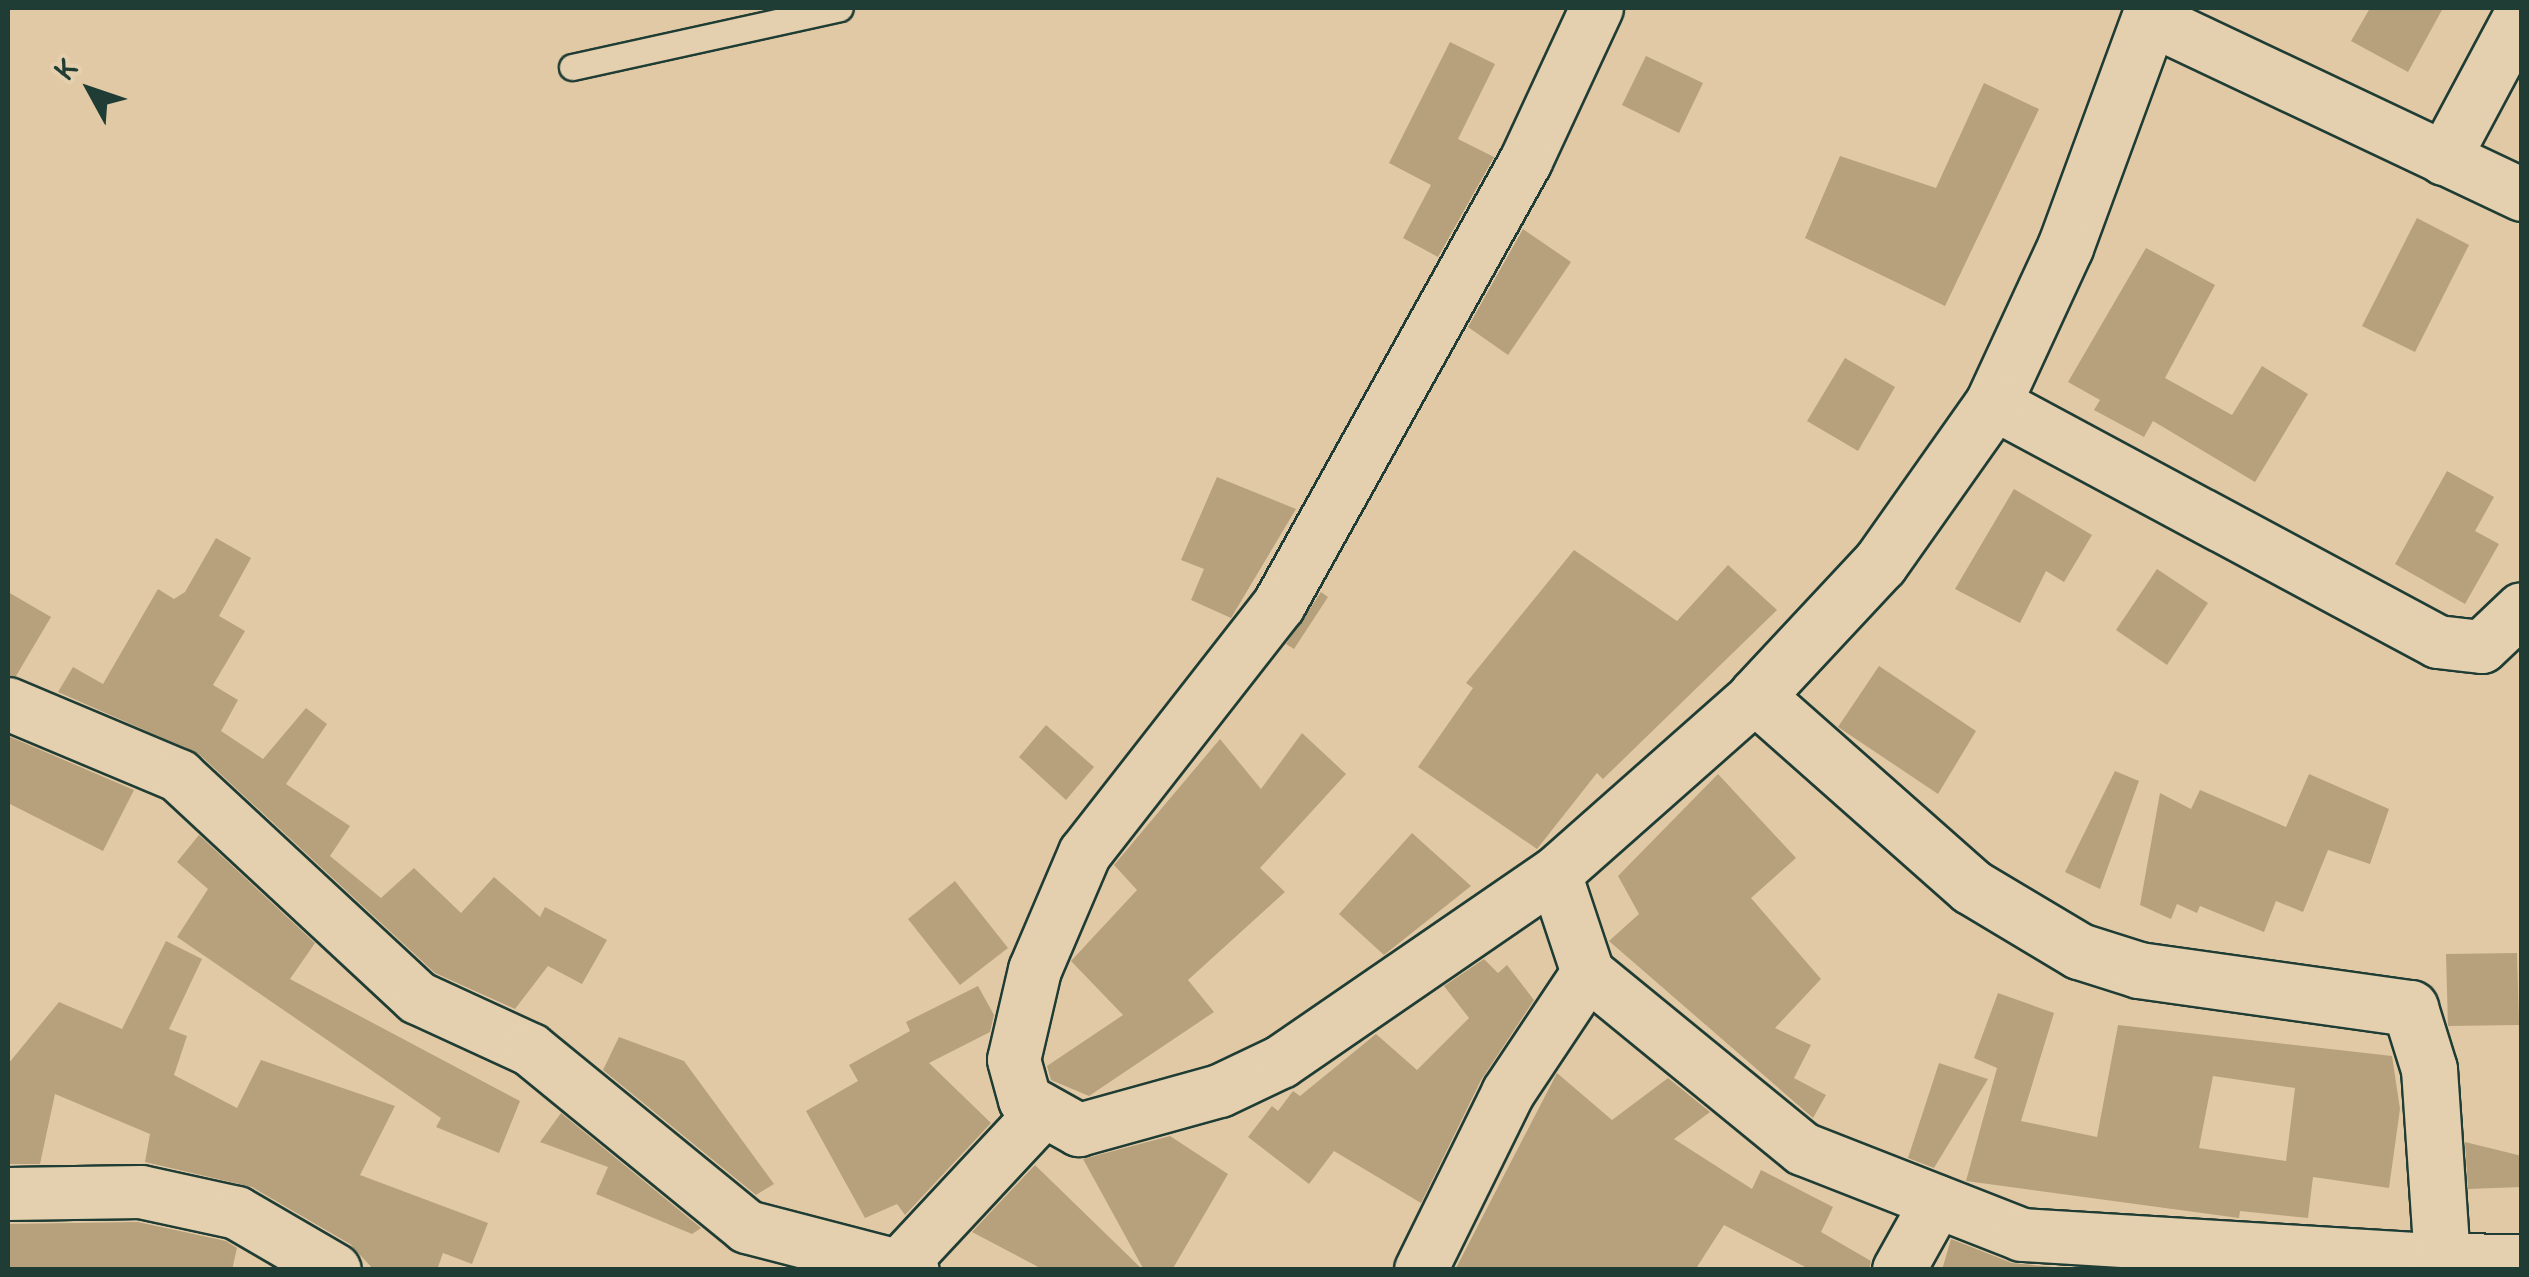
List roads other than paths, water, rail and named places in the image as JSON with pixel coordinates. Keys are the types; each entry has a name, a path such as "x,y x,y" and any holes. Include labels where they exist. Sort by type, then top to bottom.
{"street":[{"path":"1597,8 1526,161 1279,604 1116,810 1070,882 1035,970 1014,1060 1024,1100 1039,1116 1079,1130 1220,1091 1281,1062 1555,874 1756,696 1880,563 1993,403 2065,247 2152,13 2522,195"},
{"path":"2444,158 2522,13"},
{"path":"1993,403 2438,642 2482,647 2522,609"},
{"path":"1756,696 1972,887 2065,944 2139,970 2410,1008 2430,1069 2442,1261"},
{"path":"8,704 179,776 418,998 531,1050 747,1226 908,1266 1039,1116"},
{"path":"1555,874 1588,973 1804,1149 2022,1235 2442,1261 2522,1262"},
{"path":"1421,1270 1508,1093 1588,973"},
{"path":"8,1194 140,1192 237,1213 334,1270"},
{"path":"1898,1270 1938,1202"}],"lane":[{"path":"572,67 840,8"}]}
